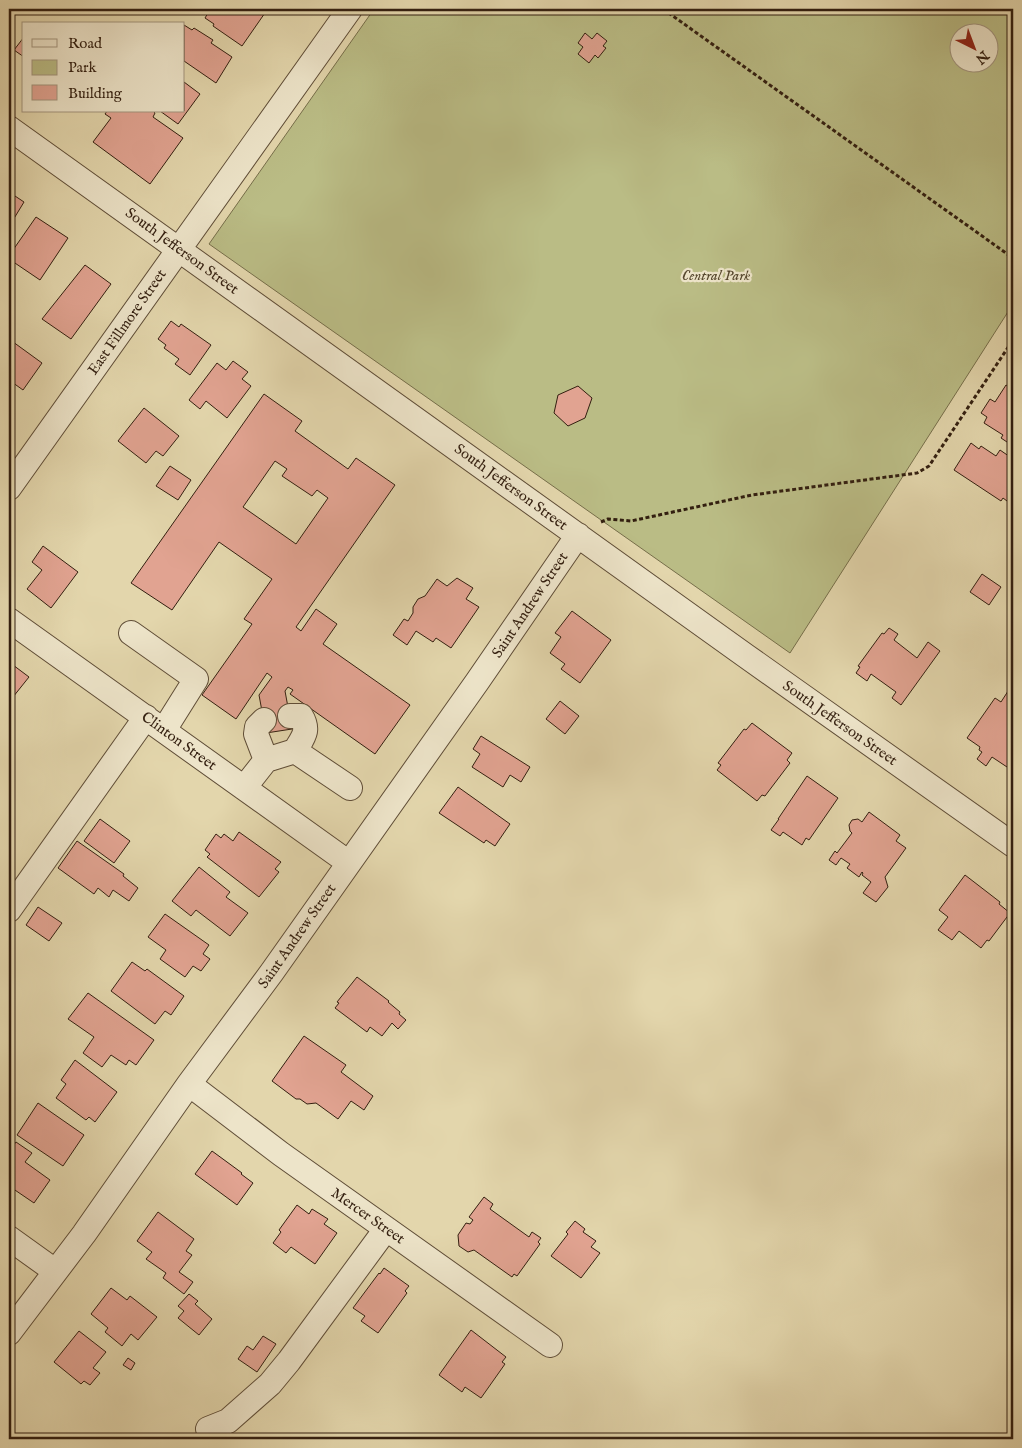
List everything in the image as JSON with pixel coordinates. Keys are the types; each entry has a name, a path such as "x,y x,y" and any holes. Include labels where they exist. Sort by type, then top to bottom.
{"street":[{"name":"East Fillmore Street","path":"9,488 350,9"},
{"name":"South Jefferson Street","path":"9,128 1013,846"},
{"name":"Saint Andrew Street","path":"9,1333 272,972 578,535"},
{"name":"Clinton Street","path":"9,620 349,862"},
{"path":"9,910 154,724 196,679 131,633"},
{"path":"244,788 266,760 295,751 306,732 306,724 301,716 290,716"},
{"path":"264,720 257,727 256,734 266,760"},
{"path":"295,751 350,788"},
{"name":"Mercer Street","path":"189,1084 281,1154 550,1345"},
{"path":"208,1429 228,1421 270,1384 386,1229"},
{"path":"9,1238 55,1271"}],"path":[{"path":"663,9 1013,258"},
{"path":"578,535 608,519 631,521 752,495 917,473 929,466 1013,340"}],"green space":[{"name":"Central Park","path":"374,9 1013,9 1013,304 790,653 209,244"}],"building":[{"path":"203,9 267,10 242,46 213,26 214,24 205,18 208,13"},
{"path":"185,26 192,30 194,28 213,40 211,43 232,57 216,83 185,62"},
{"path":"585,33 592,39 597,33 607,41 603,46 606,48 598,58 595,55 589,63 578,54 583,47 578,43"},
{"path":"22,40 22,56 14,50"},
{"path":"185,83 200,94 178,124 161,112 185,112"},
{"path":"106,112 154,112 153,117 183,138 150,184 93,142 111,118 105,114"},
{"path":"9,192 24,202 10,225 9,225"},
{"path":"36,217 68,238 40,280 9,259 9,247 13,250"},
{"path":"85,265 111,284 71,339 42,319"},
{"path":"171,321 179,327 181,324 211,345 190,375 175,364 179,359 164,348 166,345 158,339"},
{"path":"9,339 42,363 23,390 9,380"},
{"path":"233,361 248,372 242,379 251,386 227,418 206,401 200,409 189,400 217,363 226,370"},
{"path":"1006,385 1013,389 1013,446 1001,438 1003,435 984,423 987,417 981,413 990,399 995,402"},
{"path":"578,386 592,398 585,418 568,426 554,413 558,395"},
{"path":"264,394 302,421 295,431 348,469 356,458 395,485 296,627 301,631 316,609 337,624 323,644 410,705 375,754 290,694 293,690 288,687 285,691 292,729 266,733 259,695 272,677 267,673 236,719 202,695 252,624 244,619 272,579 219,542 172,610 131,583","holes":["275,461 287,469 282,476 312,496 317,490 328,498 296,544 243,507"]},
{"path":"144,408 179,436 163,456 156,451 146,463 118,441"},
{"path":"971,443 979,449 981,446 996,456 1000,450 1013,459 1013,492 1007,501 1003,498 1001,501 954,470"},
{"path":"170,466 191,480 178,500 156,486"},
{"path":"43,546 78,572 51,608 27,589 42,570 32,562"},
{"path":"982,574 1001,587 989,605 970,592"},
{"path":"457,578 473,588 466,599 479,607 451,648 436,638 433,642 416,631 407,645 393,635 404,619 408,621 418,599 425,596 437,579 447,586"},
{"path":"572,611 611,640 580,683 561,669 565,664 550,653 561,637 555,633"},
{"path":"889,628 898,634 894,640 917,658 928,642 940,651 901,705 892,698 896,692 871,674 867,681 856,673 860,667 858,666 882,633 884,634"},
{"path":"9,662 29,677 9,702"},
{"path":"1010,688 1013,691 1013,764 1010,769 992,757 986,766 977,759 982,752 979,750 980,747 967,738 995,698 1001,702"},
{"path":"560,701 579,716 565,734 546,719"},
{"path":"752,723 792,753 787,760 790,763 765,796 762,795 757,801 717,770 721,765 718,763 744,729 746,730"},
{"path":"481,736 530,767 521,782 510,775 503,787 472,767 480,754 473,749"},
{"path":"807,776 838,798 809,840 806,838 802,845 783,832 780,836 771,830"},
{"path":"458,787 510,824 495,846 486,840 484,843 439,813"},
{"path":"869,812 900,835 896,841 906,848 885,877 888,887 876,902 863,893 871,882 862,875 862,872 859,877 847,868 850,864 841,858 836,865 829,860 835,851 837,853 852,833 849,825 852,820 858,819 862,822"},
{"path":"100,819 130,841 114,863 84,841"},
{"path":"239,832 281,862 275,869 279,872 259,897 207,857 210,854 205,850 216,834 221,838 224,834 233,841"},
{"path":"77,841 124,874 123,876 138,888 129,901 113,890 109,897 98,888 94,894 58,868"},
{"path":"199,867 230,892 226,897 248,913 230,936 196,910 191,916 172,901"},
{"path":"965,875 1000,902 999,904 1010,913 989,941 987,940 981,948 959,931 952,940 938,930 948,917 939,910"},
{"path":"38,907 62,923 49,941 26,925"},
{"path":"165,914 209,945 203,954 210,959 201,971 193,966 185,977 160,959 166,950 148,937"},
{"path":"132,962 145,971 147,969 184,996 171,1015 165,1011 155,1024 111,991"},
{"path":"357,977 389,1001 400,1012 399,1014 406,1020 398,1029 392,1023 382,1036 370,1027 367,1032 335,1008 339,1003 337,1002"},
{"path":"88,993 154,1040 136,1065 129,1060 126,1065 111,1055 102,1067 83,1053 94,1037 68,1019"},
{"path":"304,1036 346,1065 341,1072 373,1096 364,1110 351,1101 338,1119 316,1103 307,1104 300,1099 296,1099 272,1081"},
{"path":"75,1060 117,1092 95,1122 89,1117 86,1120 56,1098 66,1084 61,1080"},
{"path":"38,1103 84,1135 63,1166 17,1135"},
{"path":"16,1142 32,1153 25,1162 50,1180 34,1203 9,1186 9,1149"},
{"path":"212,1151 253,1183 237,1205 195,1174"},
{"path":"484,1197 493,1204 490,1209 529,1237 532,1232 541,1238 538,1242 540,1244 517,1276 514,1274 512,1277 474,1250 468,1252 459,1246 458,1235 466,1223 470,1224 473,1220 469,1217"},
{"path":"297,1205 309,1214 312,1209 328,1219 324,1224 337,1233 315,1264 291,1247 286,1253 273,1243 281,1232 279,1230"},
{"path":"158,1212 194,1239 186,1251 192,1255 179,1272 193,1282 184,1294 163,1278 166,1273 146,1259 152,1252 137,1241"},
{"path":"575,1221 585,1229 583,1232 596,1241 591,1247 600,1253 581,1278 551,1256 568,1234 566,1232"},
{"path":"384,1268 409,1286 405,1291 407,1293 378,1333 361,1321 365,1316 353,1308"},
{"path":"111,1288 127,1300 130,1296 157,1317 138,1340 131,1334 122,1346 105,1332 108,1328 91,1314"},
{"path":"189,1294 198,1301 195,1304 212,1319 199,1335 178,1318 184,1311 178,1306"},
{"path":"471,1330 506,1357 502,1362 505,1364 481,1398 465,1387 462,1392 439,1375"},
{"path":"79,1331 106,1352 93,1368 100,1373 90,1385 84,1381 81,1384 54,1362"},
{"path":"263,1336 276,1344 257,1372 238,1359 247,1346 253,1350"},
{"path":"128,1358 135,1363 131,1370 123,1365"}]}
